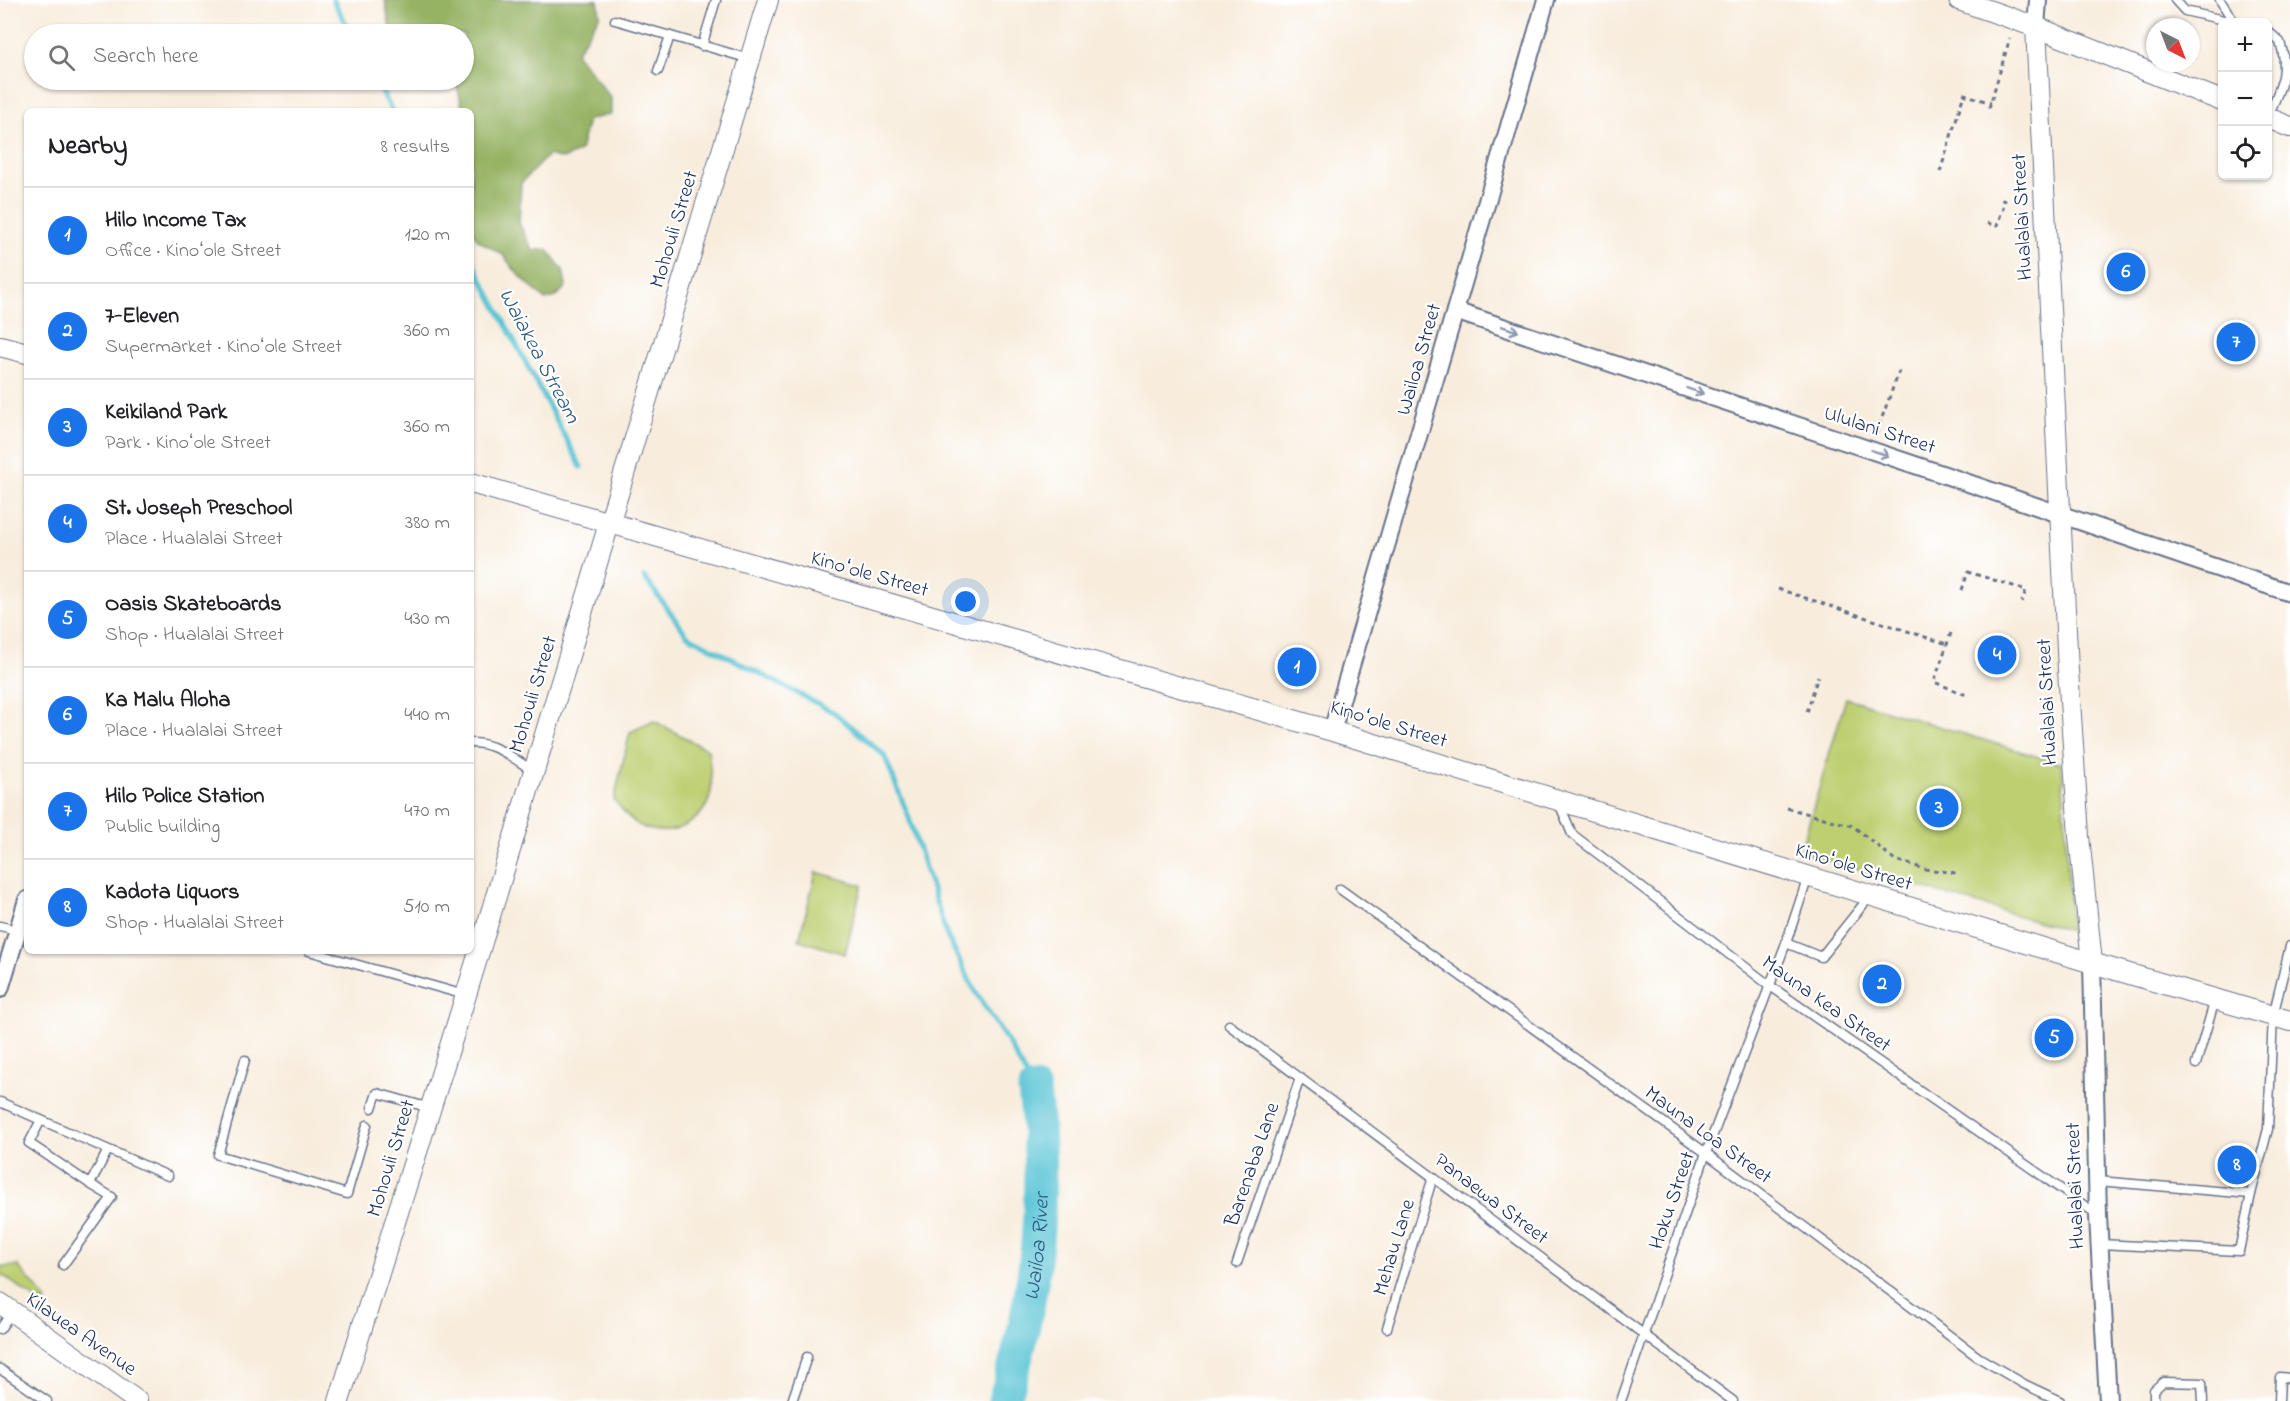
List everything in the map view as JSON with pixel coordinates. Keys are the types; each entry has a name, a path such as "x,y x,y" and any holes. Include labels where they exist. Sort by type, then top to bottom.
{"street":[{"name":"Mohouli Street","path":"339,1401 466,995 768,0"},
{"name":"Wailoa Street","path":"1332,731 1546,0"},
{"path":"1959,0 2016,19 2218,99"},
{"name":"Hualalai Street","path":"2038,0 2036,27 2059,515 2079,836 2092,963 2098,1216 2108,1401"},
{"path":"2272,119 2290,127"},
{"name":"Ululani Street","path":"1455,311 2290,593"},
{"path":"0,346 24,352"},
{"name":"Kinoʻole Street","path":"474,484 1332,731 1870,896 2281,1018"},
{"path":"0,989 24,909"},
{"name":"Kilauea Avenue","path":"6,1307 137,1401"}],"lane":[{"path":"702,46 716,0"},
{"path":"2175,0 2185,11 2218,19"},
{"path":"2220,0 2231,18"},
{"path":"615,20 750,60"},
{"path":"2272,35 2280,42 2285,67 2283,81 2272,107"},
{"path":"658,71 670,36"},
{"path":"474,743 481,743 501,751 534,771"},
{"name":"Mauna Kea Street","path":"1557,799 1572,834 1769,985 2098,1216"},
{"name":"Hoku Street","path":"1621,1401 1706,1153 1786,943 1808,877"},
{"name":"Mauna Loa Street","path":"1340,889 1706,1153 1978,1357 2024,1384 2060,1401"},
{"path":"1786,943 1821,957 1870,896"},
{"path":"0,926 17,930"},
{"path":"2100,1244 2239,1251 2250,1194 2268,1129 2290,946"},
{"path":"320,954 466,995"},
{"path":"2196,1064 2215,999"},
{"name":"Panaewa Street","path":"1229,1025 1733,1401"},
{"path":"245,1060 218,1155 347,1194 367,1125"},
{"name":"Barenaba Lane","path":"1237,1263 1300,1078"},
{"path":"372,1108 377,1093 430,1108"},
{"path":"0,1102 168,1176"},
{"path":"41,1120 29,1143 112,1197 63,1265"},
{"path":"90,1184 108,1149"},
{"name":"Mehau Lane","path":"1387,1329 1433,1177"},
{"path":"2098,1181 2250,1194"},
{"path":"0,1329 6,1307"},
{"path":"792,1401 807,1357"},
{"path":"0,1369 47,1401"},
{"path":"2279,1401 2280,1377 2290,1378"},
{"path":"2154,1401 2154,1390 2163,1382 2173,1382 2202,1383 2203,1401"}],"path":[{"path":"1989,108 2016,19"},
{"path":"1940,172 1964,94 1991,103"},
{"path":"1987,223 1997,226 2005,201 2000,199"},
{"path":"1870,450 1899,371"},
{"path":"1962,590 1968,572 2026,590 2022,602"},
{"path":"1778,589 1947,644"},
{"path":"1951,633 1934,682 1970,696"},
{"path":"1807,712 1818,676"},
{"path":"1787,808 1853,826 1895,860 1925,869 1956,873"}],"green space":[{"path":"385,0 598,0 600,15 576,53 611,98 611,114 588,120 580,151 563,159 548,155 521,183 519,223 533,251 547,249 563,270 566,286 556,297 545,300 516,272 503,255 478,240 474,234 474,108 462,108 458,90 474,90 474,24 389,24"},
{"path":"1846,698 2062,764 2071,931 1800,852"},
{"path":"654,721 708,750 711,771 711,792 702,811 686,825 666,831 656,831 640,826 614,800 630,732"},
{"path":"816,872 862,885 845,954 799,940"},
{"path":"18,1266 46,1302 39,1302 0,1273 0,1267"}],"waterway":[{"name":"Waiakea Stream","path":"333,0 346,24"},
{"name":"Waiakea Stream","path":"381,90 390,108"},
{"name":"Waiakea Stream","path":"474,265 581,467"},
{"path":"644,577 687,635 835,713 884,755 908,815 947,936 976,993 1009,1044 1034,1090"},
{"name":"Wailoa River","path":"1004,1401 1025,1324 1037,1247 1040,1170 1034,1090"}],"place":[{"name":"Ka Malu Aloha","path":"2126,272"},
{"name":"Hilo Police Station","path":"2236,342"},
{"name":"St. Joseph Preschool","path":"1997,655"},
{"name":"Hilo Income Tax","path":"1297,667"},
{"name":"Keikiland Park","path":"1939,808"},
{"name":"7-Eleven","path":"1882,984"},
{"name":"Oasis Skateboards","path":"2054,1038"},
{"name":"Kadota Liquors","path":"2237,1165"}]}
